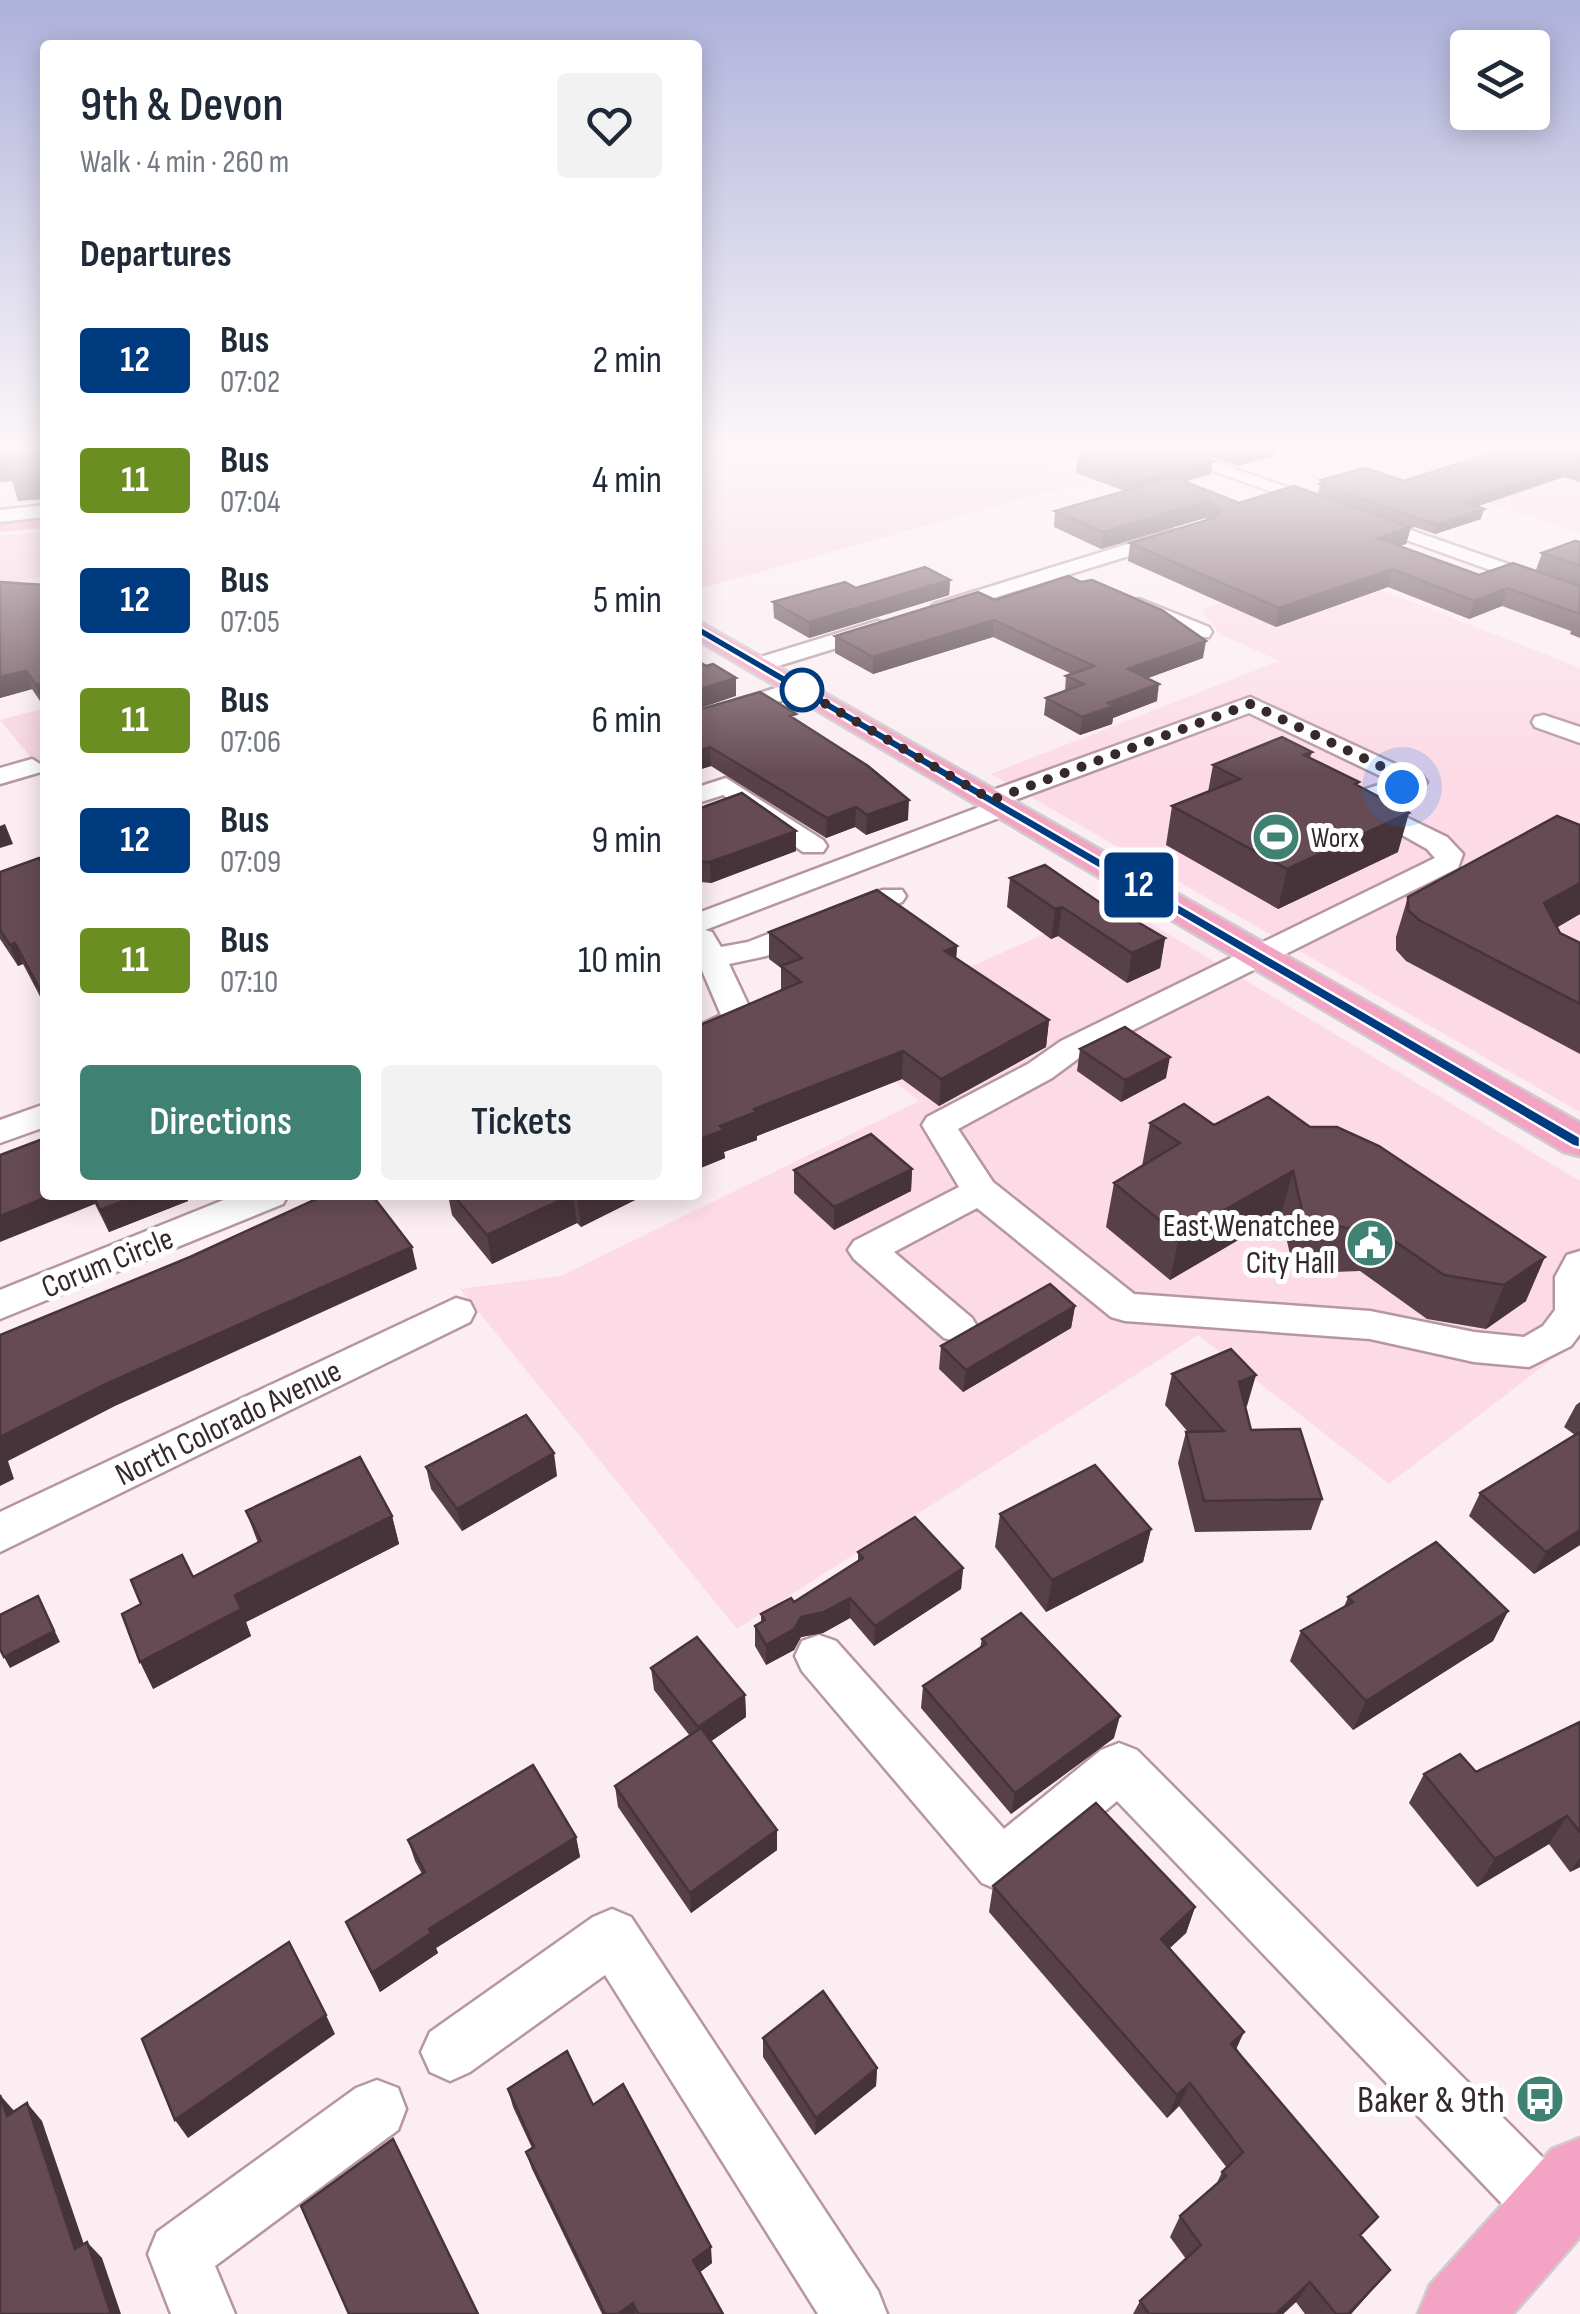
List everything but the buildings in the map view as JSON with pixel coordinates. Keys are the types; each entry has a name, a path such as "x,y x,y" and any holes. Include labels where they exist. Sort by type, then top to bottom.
{"main road":[{"path":"702,630 1580,1142"},
{"path":"1460,2314 1566,2193"}],"street":[{"path":"927,613 1107,557"},
{"path":"1469,557 1580,596"},
{"path":"1060,571 1201,632"},
{"path":"759,665 890,625"},
{"path":"702,719 798,688"},
{"path":"702,924 1250,704 1414,782 1375,794 1371,810 1438,843 1449,854 1448,862 1072,1048 1040,1071 939,1125 980,1191 1125,1307 1370,1324 1474,1347 1529,1352 1557,1336 1574,1313 1574,1277 1580,1264"},
{"path":"1544,722 1580,736"},
{"path":"0,776 32,767"},
{"path":"702,794 726,786 813,846"},
{"path":"711,958 756,950 892,896"},
{"path":"702,936 739,1020 702,1035"},
{"path":"0,1132 40,1117"},
{"path":"958,1328 866,1250 980,1191"},
{"name":"Corum Circle","path":"0,1306 258,1200"},
{"name":"North Colorado Avenue","path":"0,1533 456,1312"},
{"path":"819,1656 1001,1865 1118,1768 1566,2193"},
{"path":"450,2052 612,1936 855,2314"},
{"path":"203,2314 179,2254 377,2109"}],"shaded area":[{"path":"0,557 40,557 40,577 0,586"},
{"path":"702,557 813,557 702,588"},
{"path":"1323,567 1580,668 1580,1112 991,774 1279,661 1220,634 1201,610"},
{"path":"40,709 40,769 0,720"},
{"path":"1115,902 1580,1181 1580,1338 1389,1484 1198,1335 737,1629 460,1289 561,1276 919,1101 830,1030"}],"bus line":[{"name":"12","path":"702,630 1580,1142"}],"place":[{"name":"Worx","path":"1276,837"},
{"name":"East Wenatchee City Hall","path":"1370,1243"},
{"name":"Baker & 9th","path":"1540,2099"}],"route":[{"path":"802,690 798,688 992,800 1250,704 1414,782 1402,787"}]}
